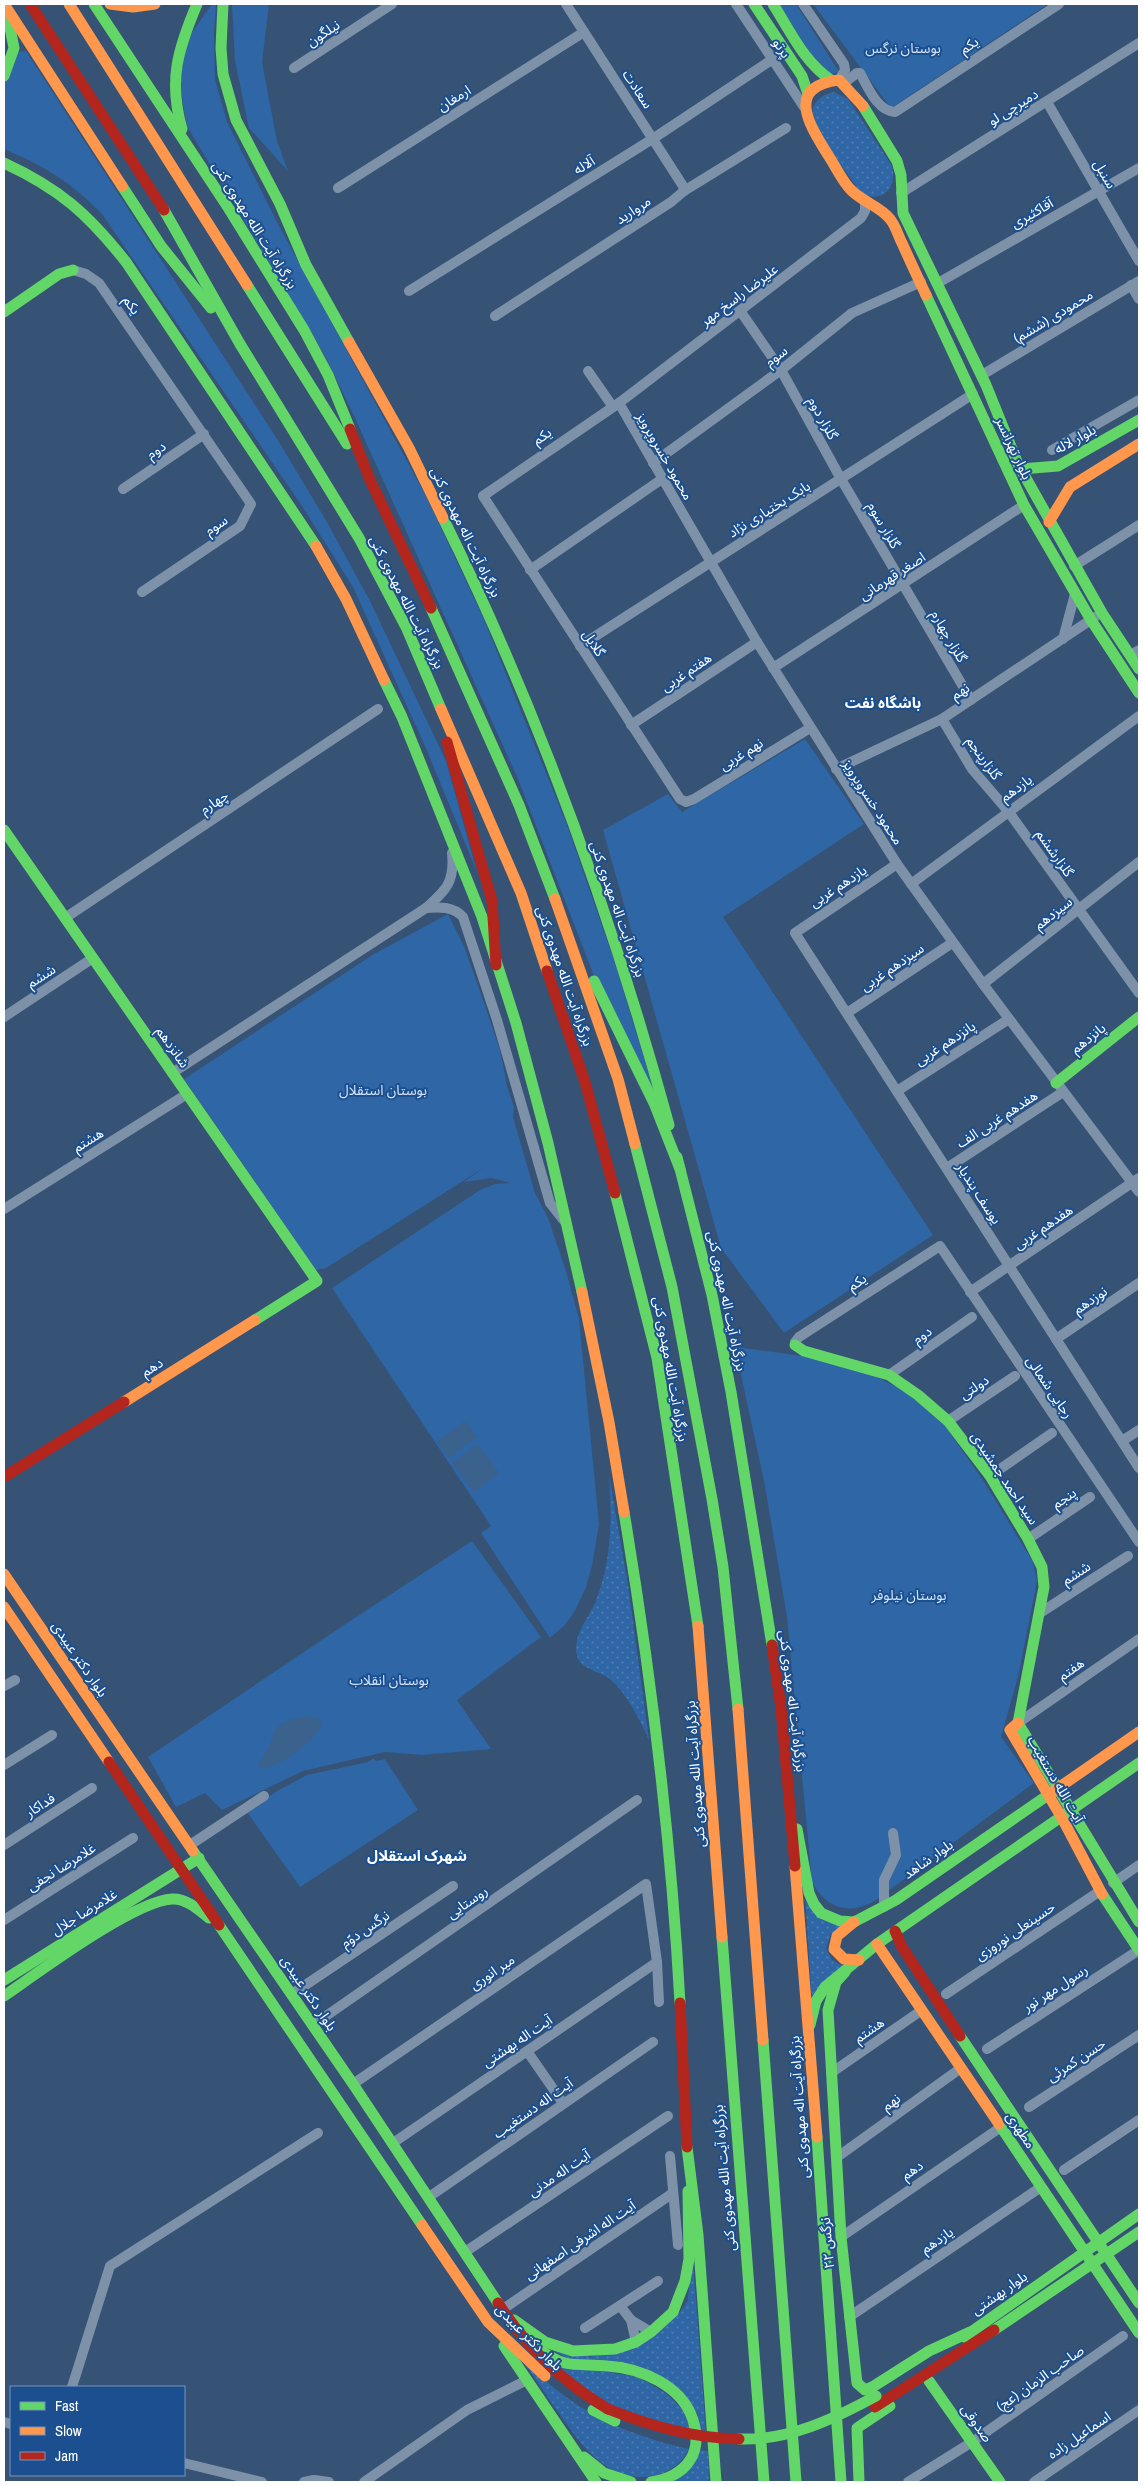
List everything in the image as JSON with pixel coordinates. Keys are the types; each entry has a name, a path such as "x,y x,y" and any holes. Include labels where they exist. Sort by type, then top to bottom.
{"main road":[{"name":"بزرگراه آیت الله مهدوی کنی","path":"4,4 160,246 240,344"},
{"name":"بزرگراه آیت الله مهدوی کنی","path":"30,4 177,230 240,344 359,538 407,629 521,893 585,1082 644,1301 657,1358 699,1632 764,2482"},
{"path":"69,4 110,64 370,480 519,805 565,925 618,1079 672,1287 720,1548 736,1684 796,2482"},
{"name":"بزرگراه آیت الله مهدوی کنی","path":"94,4 189,148 304,330 324,367 370,480"},
{"path":"110,4 119,7 141,8 155,4"},
{"path":"189,148 178,118 175,71 178,48 197,4"},
{"name":"بزرگراه آیت اله مهدوی کنی","path":"223,4 221,48 226,90 246,143 280,204 306,264 409,448 477,586 517,679 592,875 641,1023 712,1295 736,1418 762,1575 791,1804 841,2482"},
{"path":"754,4 802,76 808,94"},
{"path":"773,4 815,67 823,76 838,81"},
{"path":"4,8 11,28 14,48 4,76"},
{"path":"838,81 819,85 808,94 804,107 807,121 850,189 865,203 877,207 890,202 901,192"},
{"name":"بلوار تهرانسر","path":"838,81 857,97 897,163 901,174 900,201 903,213 982,375 1021,469 1049,522 1102,612 1135,653 1139,669"},
{"path":"4,163 51,186 78,206 126,262 310,535 346,599 402,717 439,807 451,844 482,917 516,1023 548,1143 610,1422 644,1633 664,1799 678,1946 688,2160 689,2259 685,2281 673,2312 651,2332 636,2342 615,2349 573,2351 545,2342 505,2312"},
{"name":"بلوار تهرانسر","path":"877,207 891,220 1024,506 1091,620 1139,693"},
{"name":"یکم","path":"4,312 59,274 73,270"},
{"name":"بلوار لاله","path":"1021,469 1058,466 1139,420"},
{"path":"1049,522 1070,487 1138,445 1128,439 1126,428"},
{"path":"443,709 448,744 492,901 496,965"},
{"name":"شانزدهم","path":"4,830 317,1281"},
{"path":"565,925 654,1103 680,1169"},
{"name":"پانزدهم","path":"1060,1088 1139,1017"},
{"name":"دهم","path":"4,1477 317,1281"},
{"name":"سید احمد جمشیدی","path":"795,1345 804,1351 889,1375 918,1395 948,1421 990,1476 1028,1539 1042,1567 1044,1588 1040,1613 1032,1638 1018,1723"},
{"name":"بلوار دکتر عبیدی","path":"4,1574 393,2143 518,2334 544,2364 561,2380 608,2410 640,2424 683,2436 756,2439 786,2434 831,2420 876,2401"},
{"name":"بلوار دکتر عبیدی","path":"4,1608 488,2322 556,2385 589,2408 615,2421 640,2432 685,2443 756,2446 810,2435 876,2401"},
{"name":"آیت الله دستغیب","path":"1018,1723 1066,1815 1139,1922"},
{"name":"بلوار شاهد","path":"860,1960 848,1961 842,1959 835,1950 834,1944 836,1938 854,1922 884,1907 1139,1732"},
{"path":"809,2028 820,1993 877,1944 1139,1763"},
{"path":"791,1804 806,1882 814,1904 829,1918 854,1922"},
{"name":"آیت الله دستغیب","path":"1066,1815 1100,1892 1139,1950"},
{"name":"غلامرضا جلال","path":"4,1980 199,1858"},
{"name":"غلامرضا جلال","path":"6,1990 156,1901 173,1899 186,1902 222,1930"},
{"name":"مطهری","path":"895,1931 907,1956 1053,2178 1139,2303"},
{"name":"مطهری","path":"877,1944 1139,2333"},
{"path":"892,1966 907,1956"},
{"name":"نرگس ۲۲","path":"844,1972 836,1982 828,2010 841,2238 857,2383 860,2388 865,2390 929,2351 970,2332"},
{"path":"688,2160 698,2235 716,2482"},
{"name":"بلوار بهشتی","path":"876,2401 970,2332 1139,2214"},
{"name":"بلوار بهشتی","path":"876,2401 995,2329 1139,2232"},
{"path":"488,2322 596,2482"},
{"path":"859,2482 857,2428 929,2380 995,2329"},
{"path":"518,2334 546,2354 566,2363 610,2366 648,2376 668,2388 684,2403 693,2415 697,2432 688,2463 672,2476 651,2482"},
{"name":"صدوقی","path":"929,2380 1000,2482"},
{"path":"566,2439 589,2462 604,2473 630,2482"}],"street":[{"name":"نیلگون","path":"294,68 392,4"},
{"name":"سعادت","path":"566,4 654,138 683,186 684,192"},
{"name":"پرتو","path":"736,4 804,107"},
{"path":"803,4 844,64 845,70 838,81"},
{"name":"یکم","path":"838,81 857,72 860,73 880,105 888,112 895,112 1060,4"},
{"name":"ارمغان","path":"338,188 584,32"},
{"name":"دمیرچی لو","path":"901,192 1139,43"},
{"name":"آلاله","path":"409,291 654,138 772,59"},
{"name":"سنبل","path":"1047,102 1139,261"},
{"name":"مروارید","path":"495,316 684,192 786,128"},
{"name":"آقاکثیری","path":"938,283 1139,168"},
{"name":"علیرضا راسخ مهر","path":"616,405 741,312 861,218 865,211 865,203"},
{"name":"یکم","path":"73,270 86,274 99,283 204,434"},
{"name":"سوم","path":"654,463 781,370 852,313 921,282"},
{"path":"1135,283 1139,299"},
{"name":"محمودی (ششم)","path":"982,375 1135,283"},
{"name":"گلزار دوم","path":"741,312 781,370 841,479"},
{"name":"محمود خسروپرویز","path":"588,371 616,405 654,463 709,563 756,642 897,864 952,943 1060,1088 1135,1181 1139,1192"},
{"name":"بابک بختیاری نژاد","path":"580,646 973,394"},
{"path":"1052,450 1139,400"},
{"name":"یکم","path":"483,496 616,405"},
{"name":"سوم","path":"142,592 240,526 251,504 204,434"},
{"name":"دوم","path":"123,490 204,434"},
{"path":"530,570 662,479"},
{"name":"گلزار سوم","path":"841,479 904,586"},
{"name":"گلایل","path":"483,496 680,799 686,802"},
{"name":"اصغر قهرمانی","path":"773,668 904,586 1024,506"},
{"path":"1074,566 1139,525"},
{"name":"گلزار چهارم","path":"904,586 971,700"},
{"path":"1063,639 1076,594"},
{"name":"نهم","path":"836,769 942,719 1102,612"},
{"name":"هفتم غربی","path":"631,725 756,642"},
{"name":"چهارم","path":"65,918 378,709"},
{"name":"یازدهم","path":"911,884 1139,716"},
{"name":"گلزارپنجم","path":"942,719 972,769 1008,811"},
{"name":"نهم غربی","path":"686,802 810,728"},
{"name":"گلزارششم","path":"1008,811 1139,993"},
{"path":"172,1073 426,908 450,884 451,844"},
{"name":"سیزدهم","path":"983,984 1079,911 1139,862"},
{"name":"یازدهم غربی","path":"795,933 897,864"},
{"path":"426,908 440,907 453,909 462,917 497,1020 550,1203 567,1225"},
{"name":"یوسف پندیار","path":"795,933 1139,1468"},
{"name":"سیزدهم غربی","path":"847,1013 952,943"},
{"name":"ششم","path":"4,1017 93,958"},
{"name":"پانزدهم غربی","path":"897,1091 1009,1019"},
{"name":"هفدهم غربی الف","path":"946,1168 1060,1088"},
{"name":"هشتم","path":"4,1209 186,1094"},
{"name":"هفدهم غربی","path":"970,1292 1135,1181"},
{"name":"یکم","path":"795,1345 794,1342 799,1337 940,1246"},
{"name":"رجایی شمالی","path":"940,1246 1139,1542"},
{"name":"نوزدهم","path":"1056,1339 1139,1283"},
{"name":"دوم","path":"889,1375 972,1317"},
{"name":"دولتی","path":"948,1421 1015,1376"},
{"path":"1122,1441 1139,1430"},
{"path":"990,1476 1052,1433"},
{"name":"پنجم","path":"1028,1539 1090,1497"},
{"name":"ششم","path":"1040,1613 1128,1556"},
{"name":"هفتم","path":"1018,1723 1139,1639"},
{"path":"4,1686 15,1680"},
{"path":"4,1766 52,1736"},
{"name":"فداکار","path":"4,1845 92,1788"},
{"path":"190,1845 264,1796"},
{"name":"روستایی","path":"313,2025 637,1800"},
{"path":"884,1907 884,1880 896,1855 893,1833"},
{"name":"غلامرضا نجفی","path":"4,1920 133,1838"},
{"path":"1113,1883 1139,1865"},
{"name":"میر انوری","path":"353,2084 646,1884 657,1962"},
{"name":"نرگس دوّم","path":"292,1994 453,1886"},
{"name":"حسینعلی نوروزی","path":"946,1994 1100,1892"},
{"name":"رسول مهر نور","path":"986,2049 1139,1950"},
{"path":"657,1962 659,2002"},
{"name":"آیت اله بهشتی","path":"393,2143 657,1962"},
{"name":"هشتم","path":"831,2073 922,2010"},
{"name":"حسن کمرئی","path":"1029,2107 1139,2035"},
{"name":"آیت اله دستغیب","path":"429,2197 653,2042"},
{"path":"527,2051 563,2104"},
{"name":"نهم","path":"836,2158 961,2068"},
{"name":"آیت اله مدنی","path":"465,2252 668,2116"},
{"path":"1064,2170 1139,2120"},
{"name":"دهم","path":"841,2238 1001,2127"},
{"path":"72,2386 110,2266 318,2133"},
{"path":"670,2156 678,2245"},
{"name":"یازدهم","path":"849,2317 1041,2187"},
{"name":"آیت اله اشرفی اصفهانی","path":"505,2312 673,2193"},
{"path":"585,2328 658,2281"},
{"path":"620,2307 631,2320 651,2332"},
{"path":"631,2320 636,2342"},
{"name":"صاحب الزمان (عج)","path":"908,2482 972,2442 1123,2336"},
{"path":"364,2482 467,2410 527,2380"},
{"name":"اسماعیل زاده","path":"1034,2482 1139,2410"},
{"path":"185,2463 262,2482"},
{"path":"304,2482 314,2480 329,2482"}],"green space":[{"path":"212,4 216,4 214,32 215,79 227,122 279,226 425,494 483,617 567,825 616,966 657,1101 594,976 518,779 355,418 325,356 188,128 183,105 181,80 184,55 192,33"},
{"path":"232,4 269,4 262,62 277,141 288,171 249,128 235,61"},
{"path":"778,4 796,4 839,72 832,74 820,68"},
{"name":"بوستان نرگس","path":"813,4 1048,4 891,108"},
{"path":"26,51 279,442 327,522 370,601 446,761 477,872 425,746 353,587 302,506 102,214 79,193 56,176 4,149 4,82 16,52"},
{"path":"834,92 848,99 892,166 893,181 891,187 882,195 877,197 862,194 826,144 815,123 813,115 814,106 819,99"},
{"path":"805,739 864,824 723,917 933,1235 784,1333 721,1248 603,830 668,794 682,812"},
{"name":"بوستان استقلال","path":"448,914 464,946 500,1050 507,1086 514,1107 513,1117 535,1193 548,1218 566,1271 579,1319 599,1524 592,1566 586,1587 575,1611 564,1626 550,1638 481,1533 491,1526 332,1288 480,1190 495,1184 510,1183 492,1178 464,1182 485,1167 326,1268 316,1270 184,1079 374,954"},
{"name":"بوستان نیلوفر","path":"735,1347 826,1359 869,1373 907,1392 945,1426 983,1480 1033,1562 1037,1581 1018,1677 1001,1737 1034,1783 876,1900 857,1908 840,1907 832,1904 824,1898 812,1882 787,1617 765,1486"},
{"path":"609,1475 628,1585 649,1740 642,1724 616,1685 606,1676 582,1664 577,1656 576,1649 579,1635 601,1587 608,1556 610,1540"},
{"name":"بوستان انقلاب","path":"472,1541 541,1637 457,1700 491,1749 422,1755 385,1752 303,1771 222,1810 205,1793 176,1807 148,1757"},
{"path":"374,1758 376,1761 385,1759 418,1810 300,1887 247,1812 277,1791 307,1775 368,1762"},
{"path":"805,1894 841,1926 831,1934 826,1948 832,1960 845,1967 812,2003"},
{"path":"692,2248 706,2433 701,2433 698,2414 671,2383 570,2360 544,2345 591,2357 680,2312 688,2300"},
{"path":"522,2359 560,2392 598,2417 641,2435 689,2449 676,2465 658,2475 641,2477 626,2475 612,2469 599,2461 577,2439"},
{"path":"562,2365 639,2377 667,2394 685,2412 691,2432 619,2412 553,2367"},
{"path":"700,2450 708,2451 709,2482 672,2482"}],"shaded area":[{"path":"465,1421 477,1437 449,1458 437,1442"},
{"path":"478,1444 499,1473 474,1492 452,1463"},
{"path":"306,1716 319,1719 322,1722 313,1737 286,1759 267,1768 260,1768 258,1764 265,1755 278,1728 283,1723 292,1719"}],"traffic: fast":[{"path":"94,4 229,209 304,330 328,375 350,429"},
{"path":"182,129 176,95 177,65 180,50 197,4"},
{"path":"223,4 221,48 223,74 236,120 280,204 306,265 349,342"},
{"path":"754,4 802,76 808,94"},
{"path":"773,4 805,55 821,73 831,80"},
{"path":"4,76 14,48 8,18"},
{"path":"863,106 897,161 901,175 903,213 986,385 1018,464 1102,613 1139,669"},
{"path":"4,163 41,183 72,204 99,230 126,262 316,546"},
{"path":"122,186 161,246 211,308"},
{"path":"164,210 240,344 359,538 407,629 441,709"},
{"path":"4,312 59,274 73,270"},
{"path":"247,285 347,444"},
{"path":"926,295 1024,505 1091,620 1139,693"},
{"path":"1021,469 1058,466 1139,420"},
{"path":"443,518 511,665 571,816 623,970 669,1125"},
{"path":"431,608 519,805 555,899"},
{"path":"384,680 402,717 482,917 516,1023 548,1143 582,1292"},
{"path":"4,830 317,1281 255,1320"},
{"path":"594,981 654,1103 680,1169"},
{"path":"1056,1083 1139,1017"},
{"path":"635,1144 672,1287 712,1499 723,1567 738,1709"},
{"path":"677,1157 712,1295 731,1392 772,1645"},
{"path":"615,1193 657,1358 698,1626"},
{"path":"795,1345 804,1351 889,1375 918,1395 948,1421 990,1476 1028,1539 1042,1567 1044,1587 1018,1723"},
{"path":"624,1512 659,1756 671,1879 680,2003"},
{"path":"1018,1723 1139,1922"},
{"path":"810,2025 816,2001 825,1987 877,1944 1139,1763"},
{"path":"797,1829 809,1893 814,1904 821,1913 840,1921 854,1922 896,1900 1051,1793"},
{"path":"193,1851 353,2084 498,2303"},
{"path":"4,1980 199,1858"},
{"path":"1102,1894 1139,1950"},
{"path":"4,1996 111,1924 155,1903 172,1899 182,1900 209,1918"},
{"path":"219,1925 422,2225"},
{"path":"722,1937 764,2482"},
{"path":"845,1972 836,1982 828,2010 841,2237 857,2383 865,2390 874,2386 929,2351 970,2332"},
{"path":"960,2036 1139,2303"},
{"path":"763,2040 796,2482"},
{"path":"999,2124 1139,2333"},
{"path":"817,2137 841,2482"},
{"path":"687,2147 698,2235 716,2482"},
{"path":"514,2320 545,2342 573,2351 615,2349 636,2342 651,2332 673,2312 685,2281 689,2259 688,2191"},
{"path":"964,2337 1139,2214"},
{"path":"994,2330 1139,2232"},
{"path":"504,2346 596,2482"},
{"path":"535,2346 549,2356 565,2363 602,2365 633,2370 658,2381 680,2397 688,2408 693,2420 696,2435 693,2455 683,2469 668,2478 651,2482"},
{"path":"929,2381 1000,2482"},
{"path":"739,2439 775,2436 810,2427 844,2413 876,2396"},
{"path":"859,2482 857,2428 890,2406"},
{"path":"593,2410 615,2421"},
{"path":"584,2457 604,2473 631,2482"}],"traffic: slow":[{"path":"4,4 122,186"},
{"path":"69,4 247,285"},
{"path":"110,4 133,7 155,4"},
{"path":"863,106 839,80 822,84 812,91 807,99 806,109 814,132 848,186 861,198 882,211 892,222 926,295"},
{"path":"349,342 409,448 443,518"},
{"path":"1049,522 1070,487 1139,444"},
{"path":"316,546 346,599 384,680"},
{"path":"441,709 521,893 547,971"},
{"path":"555,899 618,1079 635,1144"},
{"path":"582,1292 609,1422 624,1512"},
{"path":"124,1402 255,1320"},
{"path":"4,1574 193,1851"},
{"path":"4,1607 109,1762"},
{"path":"698,1626 722,1937"},
{"path":"738,1709 763,2040"},
{"path":"1018,1723 1010,1730 1062,1818 1102,1894"},
{"path":"1051,1793 1139,1732"},
{"path":"795,1866 817,2137"},
{"path":"854,1922 837,1936 834,1949 844,1959 859,1960"},
{"path":"877,1944 999,2124"},
{"path":"422,2225 488,2322 545,2376"}],"traffic: jam":[{"path":"30,4 164,210"},
{"path":"350,429 370,480 431,608"},
{"path":"447,742 492,901 496,965"},
{"path":"547,971 585,1082 615,1193"},
{"path":"4,1477 124,1402"},
{"path":"772,1645 781,1708 795,1866"},
{"path":"109,1762 219,1925"},
{"path":"895,1931 902,1947 960,2036"},
{"path":"680,2003 687,2147"},
{"path":"498,2303 521,2335 547,2363 575,2387 608,2409"},
{"path":"875,2407 994,2330"},
{"path":"608,2409 640,2421 688,2434 739,2439"}],"district":[{"name":"باشگاه نفت","path":"883,703"},
{"name":"شهرک استقلال","path":"417,1856"}]}
